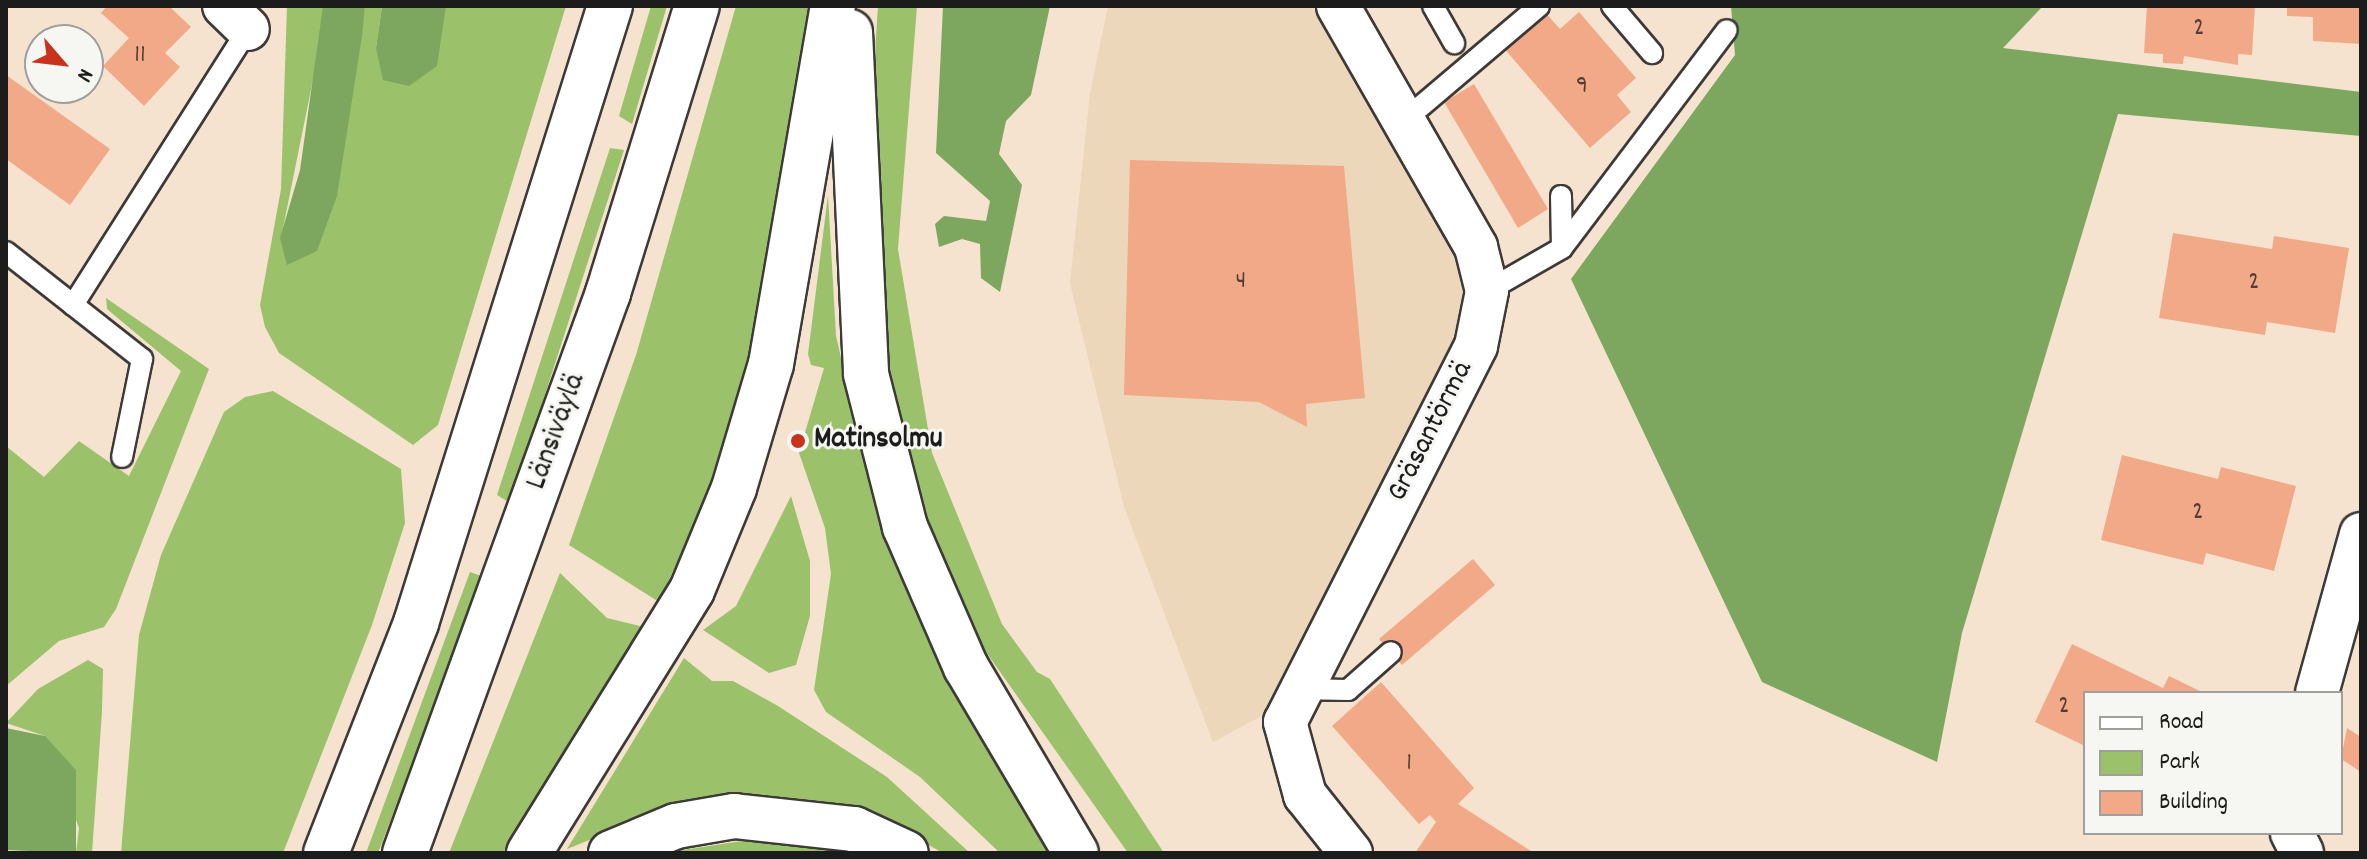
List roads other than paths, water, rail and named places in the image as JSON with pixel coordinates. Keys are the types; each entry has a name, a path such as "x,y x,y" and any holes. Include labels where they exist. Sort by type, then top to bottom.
{"highway":[{"path":"326,853 416,623 610,6"},
{"name":"Länsiväylä","path":"405,853 608,293 697,6"},
{"path":"529,853 692,590 734,488 774,350 833,6"},
{"path":"852,6 848,74 866,374 905,527 966,667 1076,853"},
{"path":"611,853 676,826 734,816 854,829 906,853"}],"street":[{"name":"Gräsantörmä","path":"1338,6 1476,247 1487,291 1476,346 1298,689 1285,722 1288,748 1305,795 1351,853"},
{"path":"2318,691 2361,534"},
{"path":"2293,835 2302,853"}],"lane":[{"path":"1433,6 1454,43"},
{"path":"1420,107 1539,6"},
{"path":"1612,6 1652,53"},
{"path":"73,305 236,18"},
{"path":"1487,291 1562,248 1727,30"},
{"path":"1561,196 1562,248"},
{"path":"6,252 142,359 122,457"},
{"path":"1298,689 1348,690 1391,652"}],"place":[{"name":"Matinsolmu","path":"798,441"}]}
